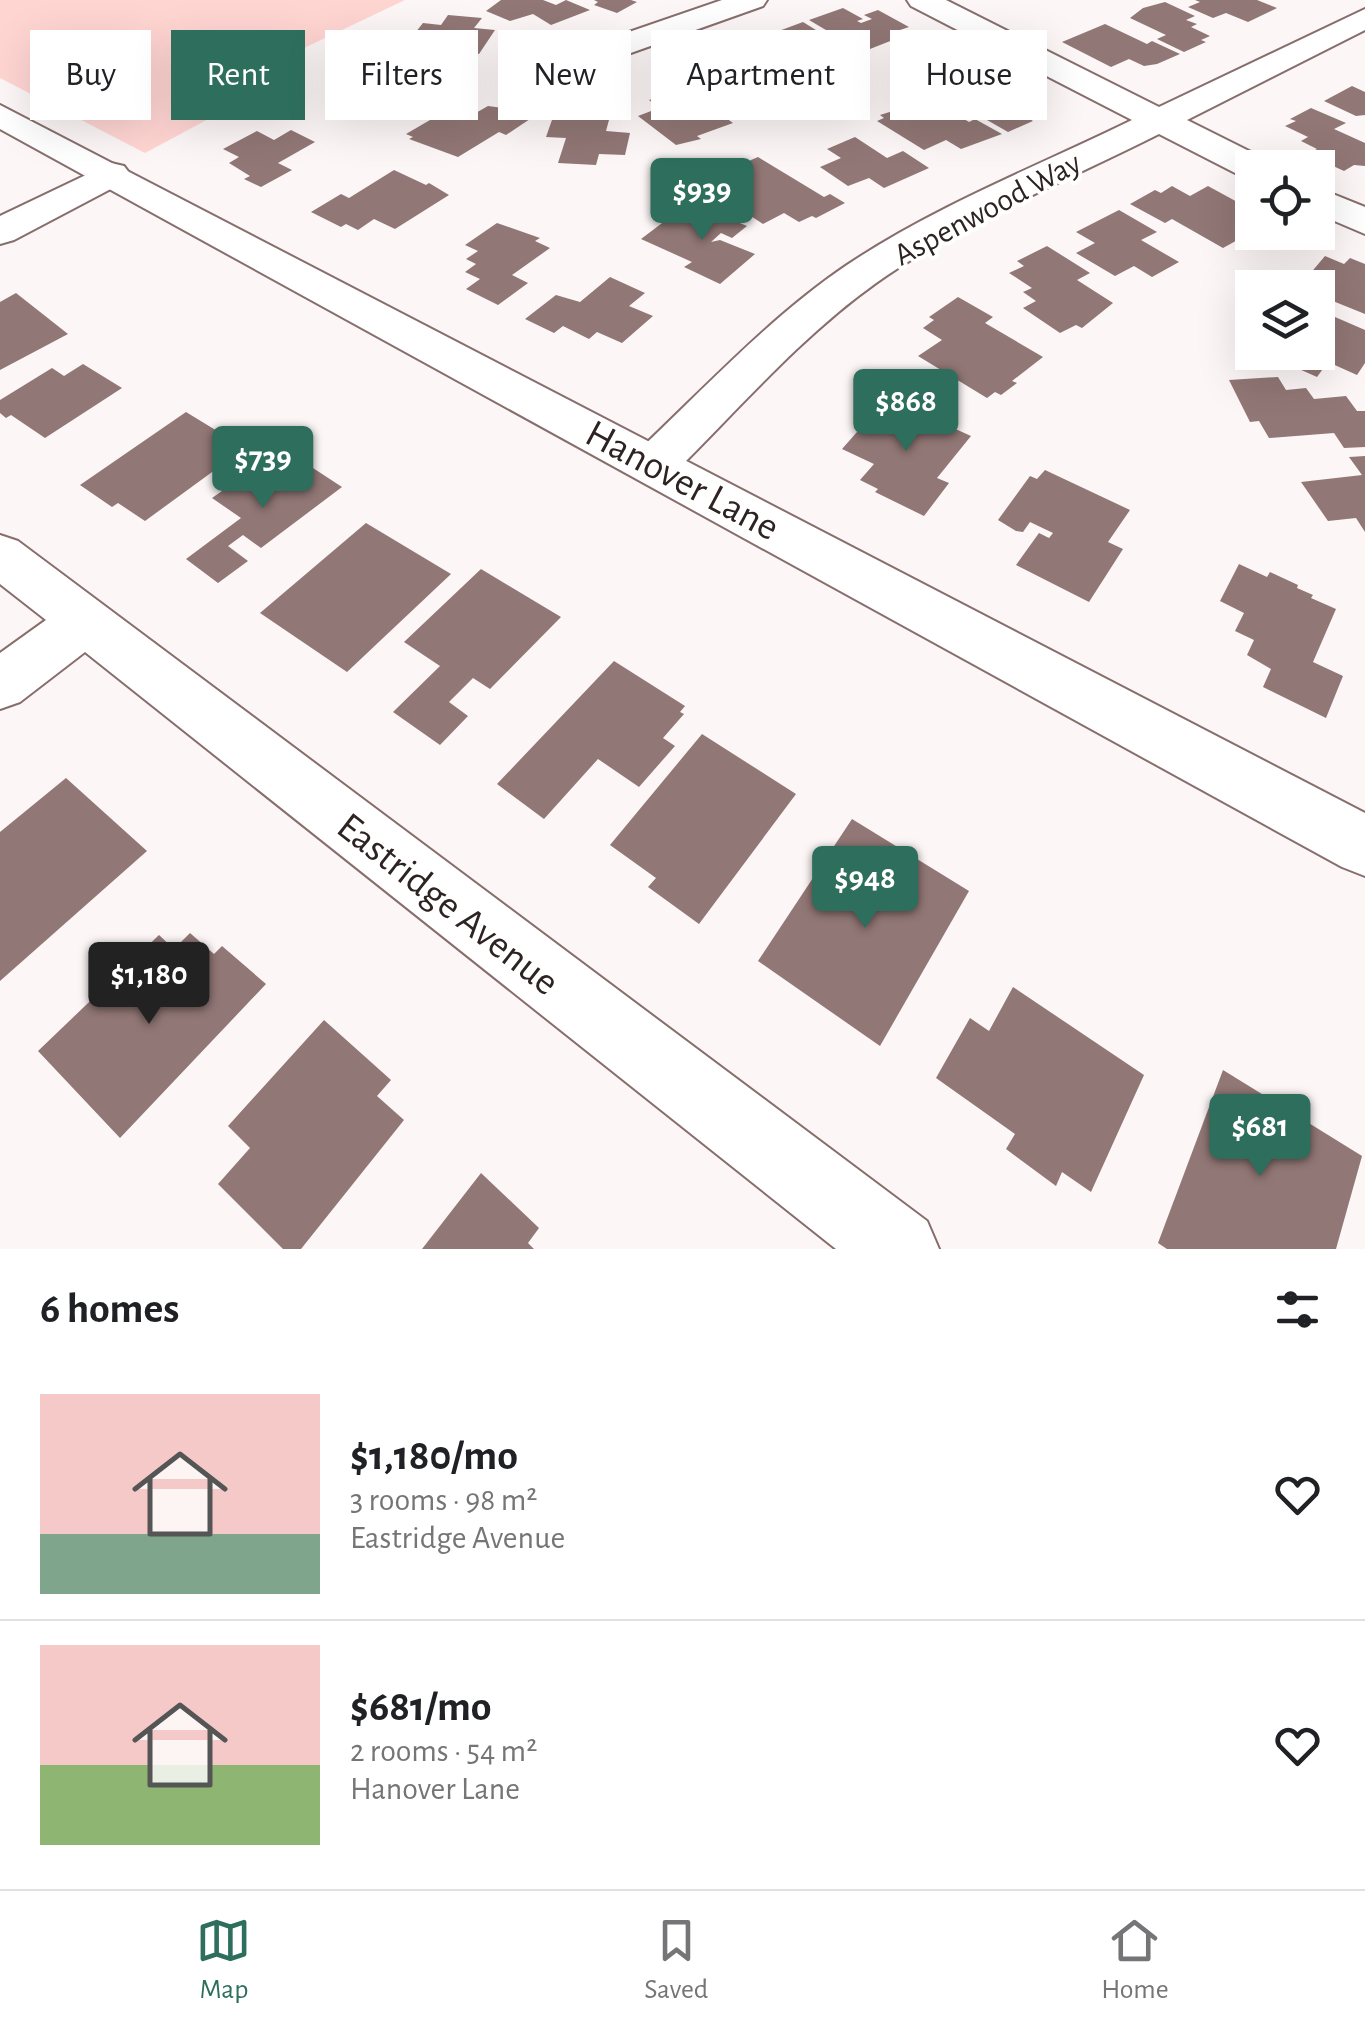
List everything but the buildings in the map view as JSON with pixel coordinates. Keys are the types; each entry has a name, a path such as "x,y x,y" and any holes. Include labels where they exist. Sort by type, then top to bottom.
{"street":[{"path":"631,42 752,0"},
{"path":"922,0 1235,158"},
{"name":"Aspenwood Way","path":"654,464 791,332 862,274 942,228 1365,18"},
{"name":"Hanover Lane","path":"0,115 1365,846"},
{"path":"0,232 111,174"},
{"path":"1335,207 1365,222"},
{"name":"Eastridge Avenue","path":"0,554 899,1249"},
{"path":"0,685 84,622"}],"shaded area":[{"path":"0,0 405,0 342,30 325,30 325,38 305,47 305,30 171,30 171,120 207,120 145,153 81,120 151,120 151,30 30,30 30,94 0,78"}]}
